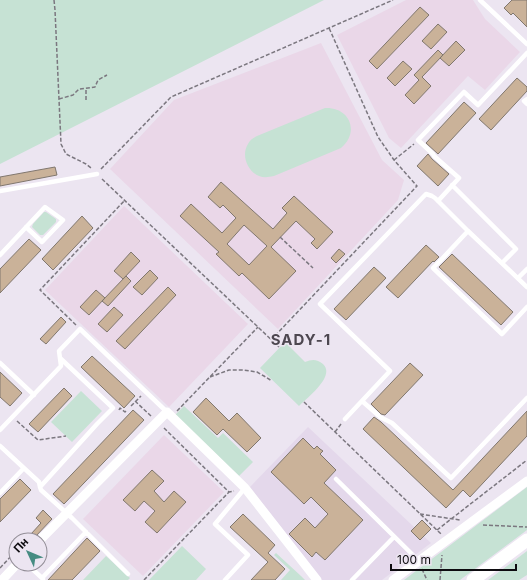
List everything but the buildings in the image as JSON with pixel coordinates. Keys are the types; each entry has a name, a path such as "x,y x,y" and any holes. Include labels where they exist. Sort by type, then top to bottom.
{"main road":[{"path":"473,580 527,540"}],"street":[{"path":"48,532 157,422 169,414 245,488 317,580"},
{"path":"393,580 527,481"},
{"path":"2,580 10,572"}],"lane":[{"path":"480,0 526,41"},
{"path":"438,200 459,178 418,140 464,92 478,105 527,53"},
{"path":"527,99 524,101 527,104"},
{"path":"0,191 97,174"},
{"path":"452,185 481,212 516,249 502,263"},
{"path":"345,419 390,371 320,304 426,194 438,200 527,287"},
{"path":"0,255 26,227 45,207 63,220 42,242 26,227"},
{"path":"468,231 432,268 502,334 527,307"},
{"path":"518,278 527,269"},
{"path":"0,430 61,366 59,351 80,329 169,414"},
{"path":"40,487 113,408 60,358"},
{"path":"0,363 34,395"},
{"path":"362,401 379,416 392,422 451,478 527,398"},
{"path":"0,446 39,482 41,490 128,574"},
{"path":"0,493 24,468"},
{"path":"336,479 419,561"},
{"path":"225,580 248,555 215,524 245,488"},
{"path":"36,572 43,579 86,532"},
{"path":"352,580 394,537"}],"path":[{"path":"54,0 61,144 66,154 86,164 279,347"},
{"path":"97,174 171,97 393,0"},
{"path":"271,340 417,186 394,160 378,137 329,28"},
{"path":"59,99 73,95 79,89 96,86 98,80 107,75"},
{"path":"86,88 86,100"},
{"path":"394,160 418,140"},
{"path":"80,329 40,290 125,200"},
{"path":"280,237 313,268"},
{"path":"169,414 209,377 258,327"},
{"path":"209,377 229,370 243,370 257,372 272,381"},
{"path":"131,406 145,391"},
{"path":"135,401 229,492"},
{"path":"304,402 444,537 440,580"},
{"path":"118,411 120,408 125,412 127,410"},
{"path":"13,416 38,440 66,436"},
{"path":"335,432 345,419"},
{"path":"437,530 527,460"},
{"path":"144,580 229,492 245,488"},
{"path":"420,514 461,520"},
{"path":"477,524 527,527"},
{"path":"0,568 8,559"},
{"path":"419,561 427,580"}],"shaded area":[{"path":"406,0 473,0 485,19 520,52 485,90 468,76 401,148 389,138 337,35"},
{"path":"321,43 382,160 404,180 398,200 278,329 110,169 174,100"},
{"path":"124,206 248,324 169,407 45,290"},
{"path":"308,427 431,543 382,580 322,580 250,487"},
{"path":"164,435 224,492 143,576 83,519"}],"green space":[{"path":"0,0 324,0 0,164"},
{"path":"325,108 334,109 341,112 350,122 350,135 347,142 341,148 274,176 261,177 255,174 248,167 245,153 248,144 252,139"},
{"path":"44,212 56,219 56,222 43,235 40,235 32,227"},
{"path":"285,342 305,362 317,360 323,364 326,369 326,374 319,386 299,406 260,368"},
{"path":"81,391 102,411 72,442 51,422"},
{"path":"184,406 218,438 223,433 253,462 239,476 175,415"},
{"path":"527,487 527,530 460,580 404,580"},
{"path":"182,546 206,569 196,580 149,580"},
{"path":"527,551 527,575 519,580 488,580"},
{"path":"276,553 305,580 281,580 290,570 274,555"},
{"path":"106,556 130,578 128,580 83,580"}],"district":[{"name":"SADY-1","path":"301,339"}]}
